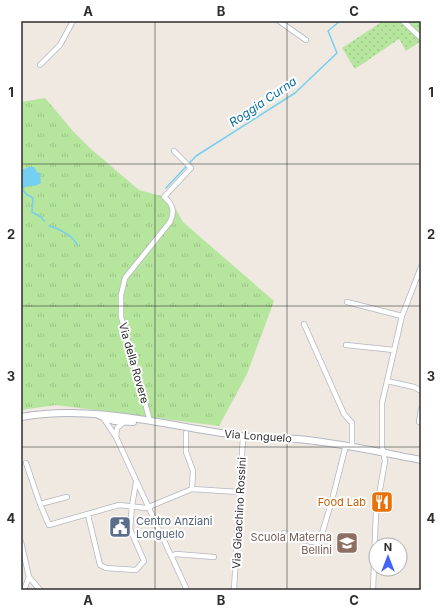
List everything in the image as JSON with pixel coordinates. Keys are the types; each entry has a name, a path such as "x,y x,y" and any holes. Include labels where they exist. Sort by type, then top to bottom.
{"street":[{"path":"40,65 60,45 73,21"},
{"path":"279,21 306,40"},
{"path":"403,21 421,38"},
{"name":"Via della Rovere","path":"150,421 121,317 121,294 125,278 170,222 173,214 172,206 164,197 190,168 174,151"},
{"path":"374,590 376,512 384,461 382,403 402,316 421,267"},
{"path":"347,302 402,316"},
{"path":"284,533 311,542 318,542 349,446 352,423 344,414 304,324"},
{"path":"346,345 394,350"},
{"path":"387,381 414,387 421,391"},
{"path":"419,422 421,409"},
{"name":"Via Longuelo","path":"21,417 43,413 94,413 243,436 286,438 349,446 421,460"},
{"path":"94,413 104,419 116,437 187,590"},
{"name":"Via Longuelo","path":"104,419 123,422 165,423"},
{"path":"116,437 117,428 123,422 138,420"},
{"path":"186,433 186,452 193,470 192,489"},
{"name":"Via Gioachino Rossini","path":"234,590 243,436"},
{"path":"26,463 49,525 119,505 146,508 192,489 239,492"},
{"path":"88,515 100,565 106,568 136,570 144,561 130,529 136,481"},
{"path":"40,504 67,497"},
{"path":"21,542 29,577 40,590"},
{"path":"171,556 176,554 214,557"},
{"path":"24,590 29,577"}],"green space":[{"path":"383,21 421,21 421,41 406,51 399,39 355,69 342,48"},
{"path":"45,98 73,131 91,149 139,190 165,197 173,204 183,222 274,301 247,374 219,426 56,405 21,410 21,102"}],"water":[{"path":"34,167 37,172 40,173 41,183 35,186 27,186 21,190 21,179 23,177 21,170"}],"waterway":[{"name":"Roggia Curna","path":"166,188 196,156 295,93 337,53 328,31 340,21"},
{"path":"23,190 26,194 33,198 32,212 41,217 44,221"},
{"path":"49,226 65,233 73,239 77,245"}],"place":[{"name":"Food Lab","path":"382,502"},
{"name":"Centro Anziani Longuelo","path":"120,527"},
{"name":"Scuola Materna Bellini","path":"347,543"}]}
